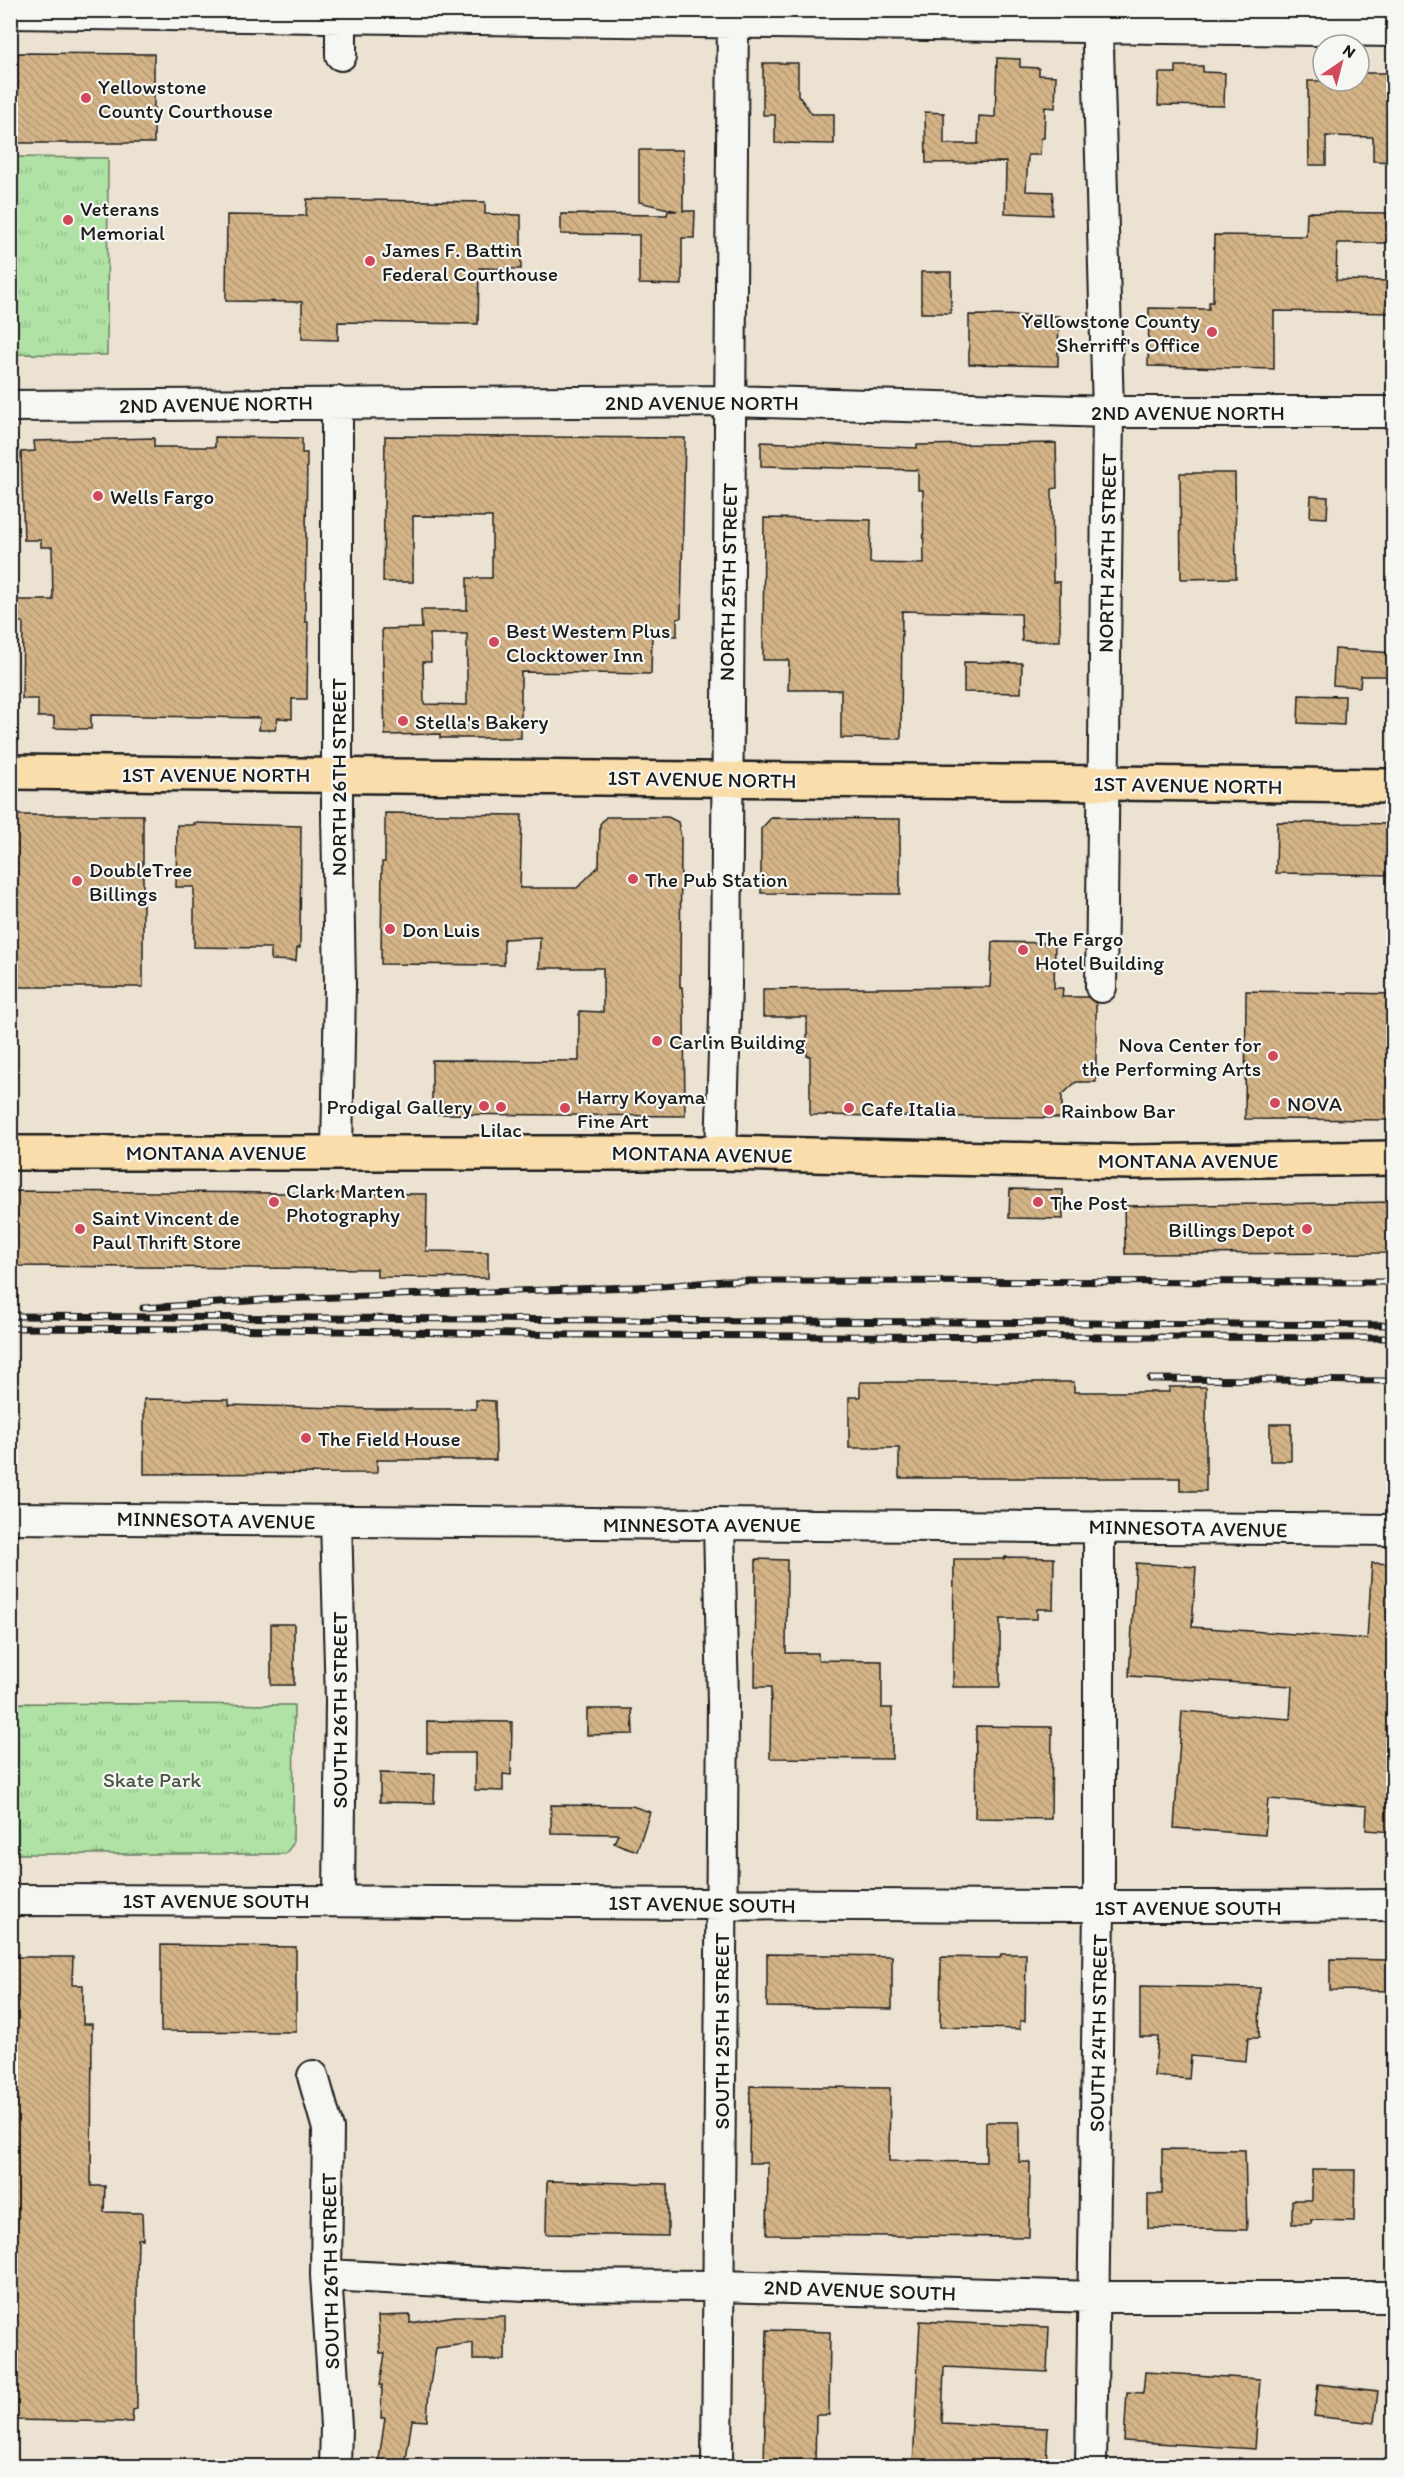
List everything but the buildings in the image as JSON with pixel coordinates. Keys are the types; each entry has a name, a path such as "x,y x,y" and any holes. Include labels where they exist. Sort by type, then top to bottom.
{"main road":[{"name":"1ST AVENUE NORTH","path":"10,772 1394,786"},
{"name":"MONTANA AVENUE","path":"10,1153 721,1153 1131,1162 1394,1158"}],"street":[{"path":"10,13 341,14 608,21 734,16 1097,19 1394,31"},
{"path":"341,14 341,55"},
{"name":"NORTH 25TH STREET","path":"721,1153 726,984 734,16"},
{"name":"NORTH 24TH STREET","path":"1097,19 1108,412 1102,784 1104,890 1101,987"},
{"name":"2ND AVENUE NORTH","path":"10,406 731,401 1108,412 1394,412"},
{"name":"NORTH 26TH STREET","path":"337,402 340,985 337,1152"},
{"name":"MINNESOTA AVENUE","path":"10,1518 1394,1530"},
{"name":"SOUTH 26TH STREET","path":"336,1521 341,1701 339,1900"},
{"name":"SOUTH 25TH STREET","path":"717,2466 723,1703 719,1524"},
{"name":"SOUTH 24TH STREET","path":"1092,2466 1099,1908 1099,1527"},
{"name":"1ST AVENUE SOUTH","path":"10,1900 339,1900 1099,1908 1394,1905"},
{"name":"SOUTH 26TH STREET","path":"313,2076 328,2129 326,2275 336,2426 335,2466"},
{"name":"2ND AVENUE SOUTH","path":"326,2275 524,2285 719,2286 1095,2297 1394,2297"}],"green space":[{"path":"11,157 108,158 107,355 11,354"},
{"name":"Skate Park","path":"11,1703 294,1705 293,1844 285,1854 11,1854"}],"railway":[{"path":"143,1308 278,1299 662,1286 723,1281 1394,1282"},
{"path":"10,1316 1394,1325"},
{"path":"10,1328 576,1335 1394,1338"},
{"path":"1150,1379 1394,1381"}],"place":[{"name":"Yellowstone County Courthouse","path":"86,98"},
{"name":"Veterans Memorial","path":"68,220"},
{"name":"James F. Battin Federal Courthouse","path":"370,261"},
{"name":"Yellowstone County Sherriff's Office","path":"1212,332"},
{"name":"Wells Fargo","path":"98,496"},
{"name":"Best Western Plus Clocktower Inn","path":"494,642"},
{"name":"Stella's Bakery","path":"403,721"},
{"name":"The Pub Station","path":"633,879"},
{"name":"DoubleTree Billings","path":"77,881"},
{"name":"Don Luis","path":"390,929"},
{"name":"The Fargo Hotel Building","path":"1023,950"},
{"name":"Carlin Building","path":"657,1041"},
{"name":"Nova Center for the Performing Arts","path":"1273,1056"},
{"name":"NOVA","path":"1275,1103"},
{"name":"Prodigal Gallery","path":"484,1106"},
{"name":"Lilac","path":"501,1107"},
{"name":"Harry Koyama Fine Art","path":"565,1108"},
{"name":"Cafe Italia","path":"849,1108"},
{"name":"Rainbow Bar","path":"1049,1110"},
{"name":"Clark Marten Photography","path":"274,1202"},
{"name":"The Post","path":"1038,1202"},
{"name":"Saint Vincent de Paul Thrift Store","path":"80,1229"},
{"name":"Billings Depot","path":"1307,1229"},
{"name":"The Field House","path":"306,1438"}]}
